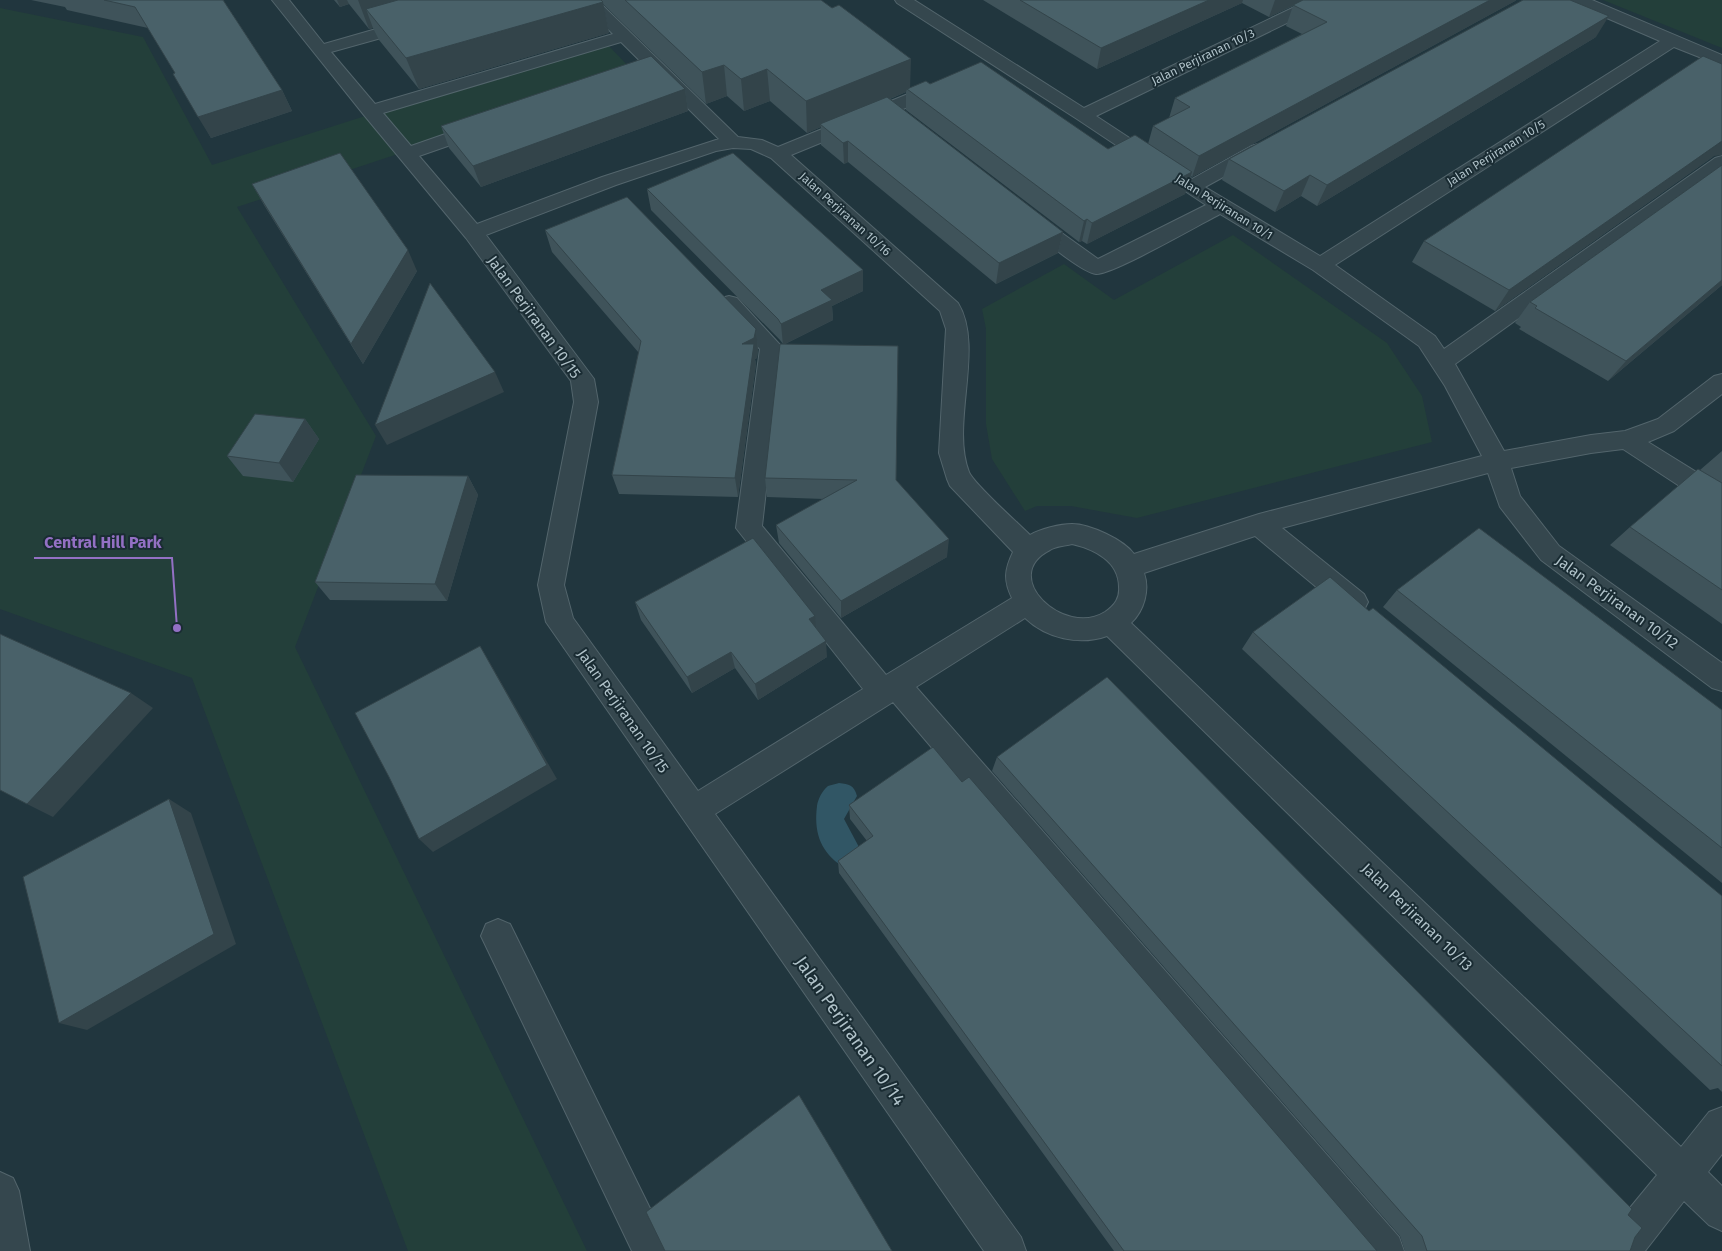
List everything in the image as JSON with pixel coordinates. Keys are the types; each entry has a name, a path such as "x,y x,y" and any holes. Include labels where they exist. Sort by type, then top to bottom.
{"street":[{"name":"Jalan Perjiranan 10/15","path":"280,0 473,233 582,379 586,402 551,585 560,622 694,810"},
{"path":"588,0 734,142"},
{"name":"Jalan Perjiranan 10/3","path":"1083,115 1322,0"},
{"path":"1578,0 1722,61"},
{"name":"Jalan Perjiranan 10/1","path":"909,1 991,65 1083,115 1220,206 1320,265 1427,341 1455,382 1497,461"},
{"path":"320,50 423,20"},
{"path":"370,111 624,36"},
{"name":"Jalan Perjiranan 10/5","path":"1320,265 1673,40"},
{"path":"639,74 658,68"},
{"path":"778,154 896,115 957,80"},
{"path":"406,154 500,122"},
{"path":"1191,187 1276,140"},
{"name":"Jalan Perjiranan 10/16","path":"473,233 610,181 712,146 734,142 755,144 778,154 950,308 957,329 951,453 959,479 1028,550"},
{"path":"1442,362 1722,162"},
{"path":"610,181 630,201"},
{"path":"1018,210 1087,262 1097,267 1109,264 1220,206"},
{"path":"711,284 771,346 749,528 1385,1251"},
{"path":"1129,567 1259,524 1497,461 1590,444 1627,440 1666,425 1722,382"},
{"path":"1627,440 1722,501"},
{"name":"Jalan Perjiranan 10/12","path":"1497,461 1510,500 1550,553 1722,679"},
{"path":"1259,524 1373,618"},
{"path":"1072,534 1089,537 1112,549 1129,567 1134,583 1132,598 1125,612 1112,623 1095,629 1075,630 1056,625 1040,616 1026,603 1019,590 1017,576 1020,561 1028,550 1040,541 1055,535 1072,534"},
{"path":"694,810 1026,603"},
{"name":"Jalan Perjiranan 10/13","path":"1112,623 1722,1212"},
{"name":"Jalan Perjiranan 10/14","path":"694,810 1007,1251"},
{"path":"498,936 652,1251"},
{"path":"1620,1251 1722,1125"},
{"path":"0,1191 11,1251"}],"green space":[{"path":"1603,0 1722,0 1722,48"},
{"path":"0,8 143,37 212,165 603,40 637,75 237,207 376,436 295,647 587,1251 408,1251 192,678 0,609"},
{"path":"1233,235 1387,343 1422,396 1432,442 1137,518 1071,506 1037,506 1025,511 992,459 986,424 986,329 982,309 1064,264 1114,300"}],"water":[{"path":"839,783 851,786 857,796 844,819 860,849 839,864 822,845 817,831 816,815 819,798 822,793 828,786"}],"building":[{"path":"104,0 223,0 282,90 198,117 173,74 175,73 135,7"},
{"path":"398,0 601,0 603,2 406,58 366,9"},
{"path":"625,0 821,0 832,8 839,5 911,59 806,101 767,69 741,79 724,65 702,72"},
{"path":"1020,0 1209,0 1101,48"},
{"path":"1303,0 1490,0 1199,156 1153,126 1190,107 1175,98 1327,22 1293,5"},
{"path":"1523,0 1570,0 1609,16 1327,185 1310,175 1284,191 1229,159"},
{"path":"651,56 685,89 473,166 441,126"},
{"path":"1703,56 1722,64 1722,141 1509,290 1424,241"},
{"path":"981,62 1108,149 1135,135 1192,172 1092,223 1087,219 1084,221 907,89 926,81 930,84"},
{"path":"887,97 1063,232 999,263 848,141 843,143 820,124"},
{"path":"340,153 408,250 351,344 252,184"},
{"path":"733,153 863,270 821,290 832,300 781,324 647,189"},
{"path":"1722,165 1722,280 1626,361 1535,308 1537,306 1530,302"},
{"path":"627,197 756,329 754,338 742,344 754,344 735,478 612,475 641,341 545,230"},
{"path":"430,283 495,372 375,425"},
{"path":"780,344 898,346 896,480 949,539 841,601 776,525 857,480 765,478"},
{"path":"255,414 305,419 279,463 227,456"},
{"path":"1698,469 1722,483 1722,590 1630,527"},
{"path":"356,475 468,476 435,584 315,582"},
{"path":"1479,528 1722,710 1722,848 1397,590"},
{"path":"753,538 815,616 809,619 826,641 755,684 731,652 687,677 635,602"},
{"path":"1330,577 1369,611 1373,608 1722,896 1722,1066 1253,632"},
{"path":"0,634 131,693 27,804 0,790"},
{"path":"480,646 547,765 419,839 355,713"},
{"path":"1107,677 1632,1209 1628,1215 1642,1228 1635,1237 1630,1251 1427,1251 1422,1236 997,757"},
{"path":"933,747 962,782 969,777 1377,1251 1124,1251 838,861 873,836 849,805"},
{"path":"169,799 214,934 59,1023 23,877"},
{"path":"799,1095 892,1251 665,1251 646,1212"}],"place":[{"name":"Central Hill Park","path":"177,628"}]}
